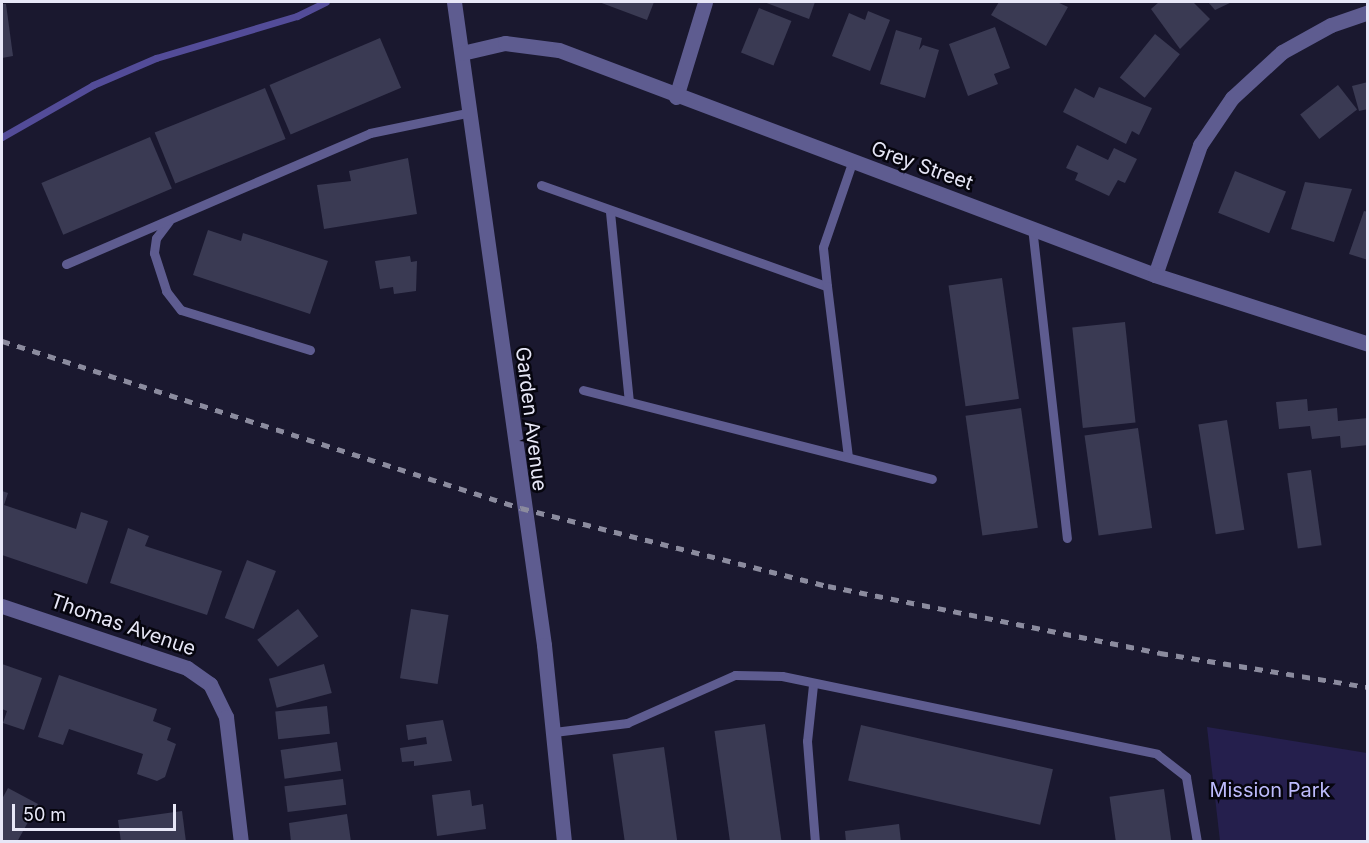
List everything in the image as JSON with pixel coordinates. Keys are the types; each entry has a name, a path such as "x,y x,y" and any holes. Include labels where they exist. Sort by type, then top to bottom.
{"street":[{"name":"Garden Avenue","path":"454,2 471,112 554,732 564,842"},
{"path":"676,97 705,2"},
{"path":"1155,275 1200,145 1221,112 1282,52 1331,25 1368,12"},
{"name":"Grey Street","path":"462,53 506,43 535,43 852,163 1032,227 1155,275 1368,344"},
{"name":"Thomas Avenue","path":"2,606 187,668 210,684 226,717 241,842"}],"lane":[{"path":"66,264 370,133 471,112"},
{"path":"848,457 823,247 852,163"},
{"path":"541,185 610,212 827,286"},
{"path":"610,212 629,401"},
{"path":"173,218 156,238 154,253 166,291 181,310 310,350"},
{"path":"1032,227 1067,538"},
{"path":"583,390 933,479"},
{"path":"554,732 627,723 735,675 782,676 813,685 1157,754 1186,777 1197,842"},
{"path":"813,685 807,741 815,842"}],"green space":[{"name":"Mission Park","path":"1207,727 1367,753 1367,841 1220,841"}],"building":[{"path":"599,2 654,2 647,20"},
{"path":"764,2 815,2 809,19"},
{"path":"999,2 1057,2 1068,7 1046,46 991,15"},
{"path":"1159,2 1193,2 1210,19 1180,49 1151,9"},
{"path":"1208,2 1232,2 1215,10"},
{"path":"2,4 6,4 13,56 2,58"},
{"path":"759,8 791,21 773,66 741,53"},
{"path":"868,11 890,20 870,71 832,56 849,13 865,20"},
{"path":"995,27 1010,68 994,74 998,84 968,96 949,44"},
{"path":"896,30 922,38 919,50 923,45 939,50 925,98 880,84"},
{"path":"1155,34 1180,54 1145,98 1120,78"},
{"path":"380,38 401,88 291,135 270,85"},
{"path":"1368,82 1368,109 1359,111 1352,86"},
{"path":"1338,85 1357,109 1319,139 1300,115"},
{"path":"1099,87 1152,108 1139,135 1132,131 1126,144 1063,112 1075,88 1094,98"},
{"path":"265,88 286,139 175,184 155,133"},
{"path":"150,137 172,189 63,235 41,183"},
{"path":"1077,145 1108,160 1114,148 1137,159 1125,183 1118,180 1109,196 1075,180 1078,173 1066,168"},
{"path":"408,158 417,214 324,229 317,185 351,181 349,171"},
{"path":"1235,171 1286,192 1269,233 1218,213"},
{"path":"1305,182 1352,189 1334,242 1291,229"},
{"path":"1364,211 1368,212 1368,260 1349,254"},
{"path":"208,230 241,241 243,233 328,261 310,314 193,275"},
{"path":"410,256 411,262 417,261 416,291 394,294 393,287 380,289 375,261"},
{"path":"1002,278 1019,399 966,406 949,286"},
{"path":"1125,322 1136,422 1083,428 1072,328"},
{"path":"1307,399 1308,411 1337,408 1338,421 1368,418 1368,445 1341,448 1340,436 1312,439 1310,426 1279,429 1276,402"},
{"path":"1021,408 1038,528 982,536 966,416"},
{"path":"1227,420 1244,530 1216,534 1198,425"},
{"path":"1138,428 1152,528 1099,536 1085,436"},
{"path":"1311,470 1322,545 1298,549 1287,473"},
{"path":"2,491 8,493 4,505 76,529 81,512 108,521 87,584 2,555"},
{"path":"128,528 149,536 145,546 222,571 207,615 110,583"},
{"path":"247,560 276,571 254,629 225,618"},
{"path":"298,609 318,636 278,667 257,640"},
{"path":"411,609 449,615 438,684 400,678"},
{"path":"2,664 42,678 24,730 3,723 7,711 2,709"},
{"path":"324,664 332,693 277,708 269,679"},
{"path":"59,675 157,709 153,721 171,728 167,740 176,744 165,777 157,781 137,774 143,754 69,729 63,745 38,737"},
{"path":"327,706 330,734 278,739 275,711"},
{"path":"443,720 452,761 414,766 414,761 402,762 400,748 427,744 426,737 408,740 406,725"},
{"path":"765,724 782,842 730,842 714,731"},
{"path":"861,725 1053,769 1040,825 848,781"},
{"path":"337,742 341,771 285,779 281,750"},
{"path":"664,747 677,842 625,842 613,754"},
{"path":"343,779 346,805 288,812 284,786"},
{"path":"8,788 38,804 17,842 2,842 2,799"},
{"path":"1164,789 1171,841 1116,842 1110,797"},
{"path":"470,790 472,806 483,804 486,829 437,836 432,795"},
{"path":"182,811 186,842 121,842 118,820"},
{"path":"347,814 351,842 291,842 289,823"},
{"path":"899,824 901,842 846,842 845,831"}],"waterway":[{"path":"2,137 93,85 156,58 297,16 326,2"}],"railway":[{"path":"2,341 521,508 828,586 1160,653 1368,687"}]}
